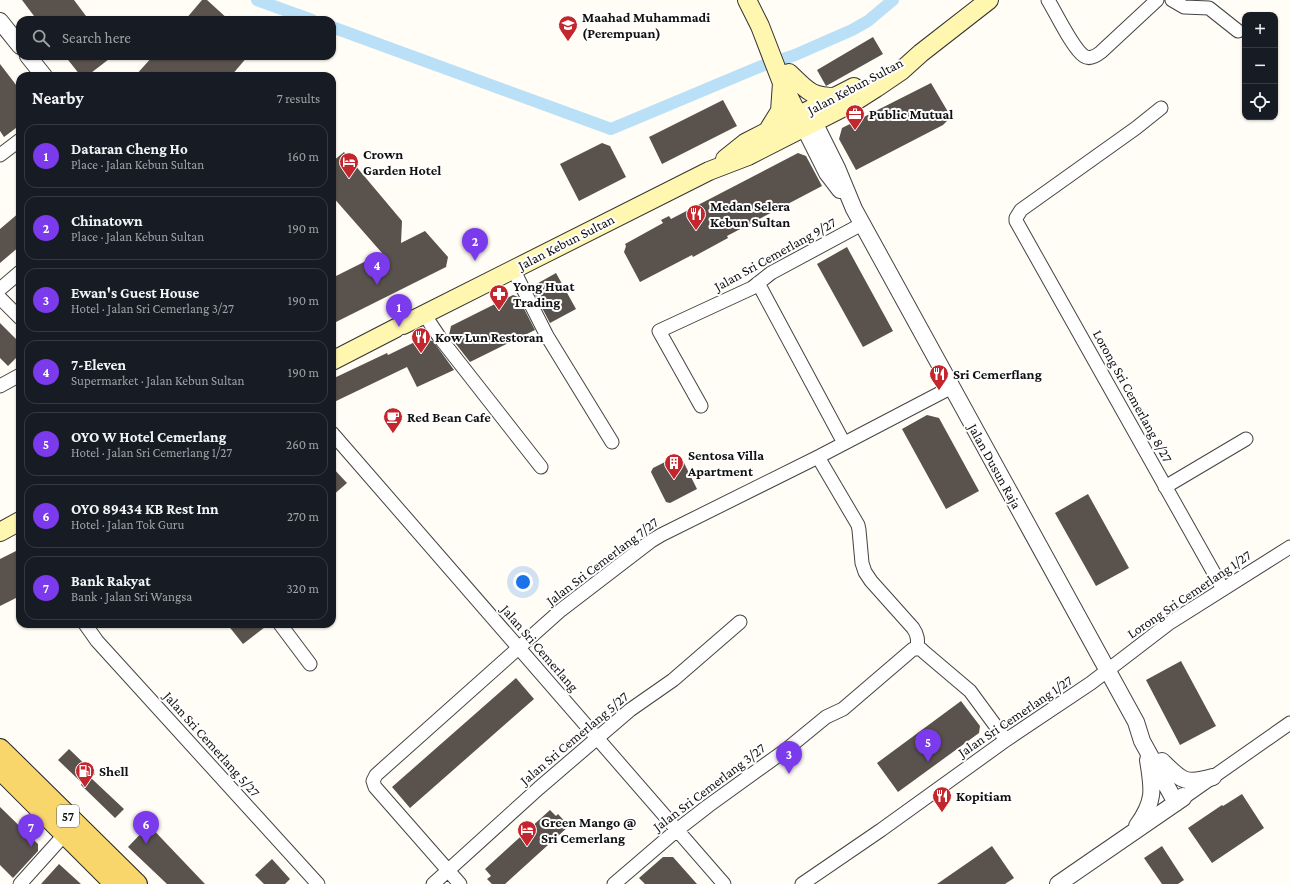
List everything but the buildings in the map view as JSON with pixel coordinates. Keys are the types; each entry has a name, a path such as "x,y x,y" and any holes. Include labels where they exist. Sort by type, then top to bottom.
{"main road":[{"path":"747,0 806,119"},
{"name":"Jalan Kebun Sultan","path":"709,171 745,143 767,132 854,102 901,71 921,53 989,0"},
{"name":"Jalan Kebun Sultan","path":"336,359 709,171 748,156 806,119 836,97 890,66 921,53"},
{"path":"784,75 812,94 836,97"},
{"path":"767,132 780,111 784,75"},
{"path":"0,532 16,523"},
{"name":"57","path":"0,749 136,884"},
{"name":"57","path":"0,769 115,884"}],"street":[{"path":"1048,0 1074,44 1084,56 1089,58 1095,57 1101,52 1157,0"},
{"path":"1172,0 1184,7 1209,8 1238,31"},
{"path":"0,21 16,41"},
{"path":"31,60 41,72"},
{"name":"Lorong Sri Cemerlang 8/27","path":"1161,108 1136,128 1021,210 1016,218 1017,224 1223,589"},
{"name":"Jalan Dusun Raja","path":"806,119 837,168 862,224 1136,722 1148,737 1162,761 1180,800"},
{"path":"0,155 16,143"},
{"name":"Jalan Sri Cemerlang 9/27","path":"701,406 659,331 752,288 771,273 862,224"},
{"path":"512,269 547,336 612,442"},
{"path":"0,289 16,275"},
{"path":"758,283 844,443"},
{"path":"0,298 16,314"},
{"path":"424,314 440,338 541,466"},
{"path":"0,386 16,378"},
{"name":"Jalan Sri Cemerlang 7/27","path":"448,871 375,787 373,781 376,775 561,610 661,535 818,457 952,387"},
{"name":"Jalan Sri Cemerlang","path":"336,438 724,884"},
{"path":"1165,487 1246,439"},
{"path":"818,457 858,525 862,563 865,572 871,581 917,632 917,649 924,652 970,691 1006,740"},
{"name":"Lorong Sri Cemerlang 1/27","path":"1107,670 1168,624 1290,547"},
{"name":"Jalan Sri Cemerlang 5/27","path":"432,884 597,738 630,710 673,680 740,622"},
{"name":"Jalan Sri Cemerlang 5/27","path":"88,628 97,641 318,884"},
{"path":"283,628 310,664"},
{"name":"Jalan Sri Cemerlang 3/27","path":"614,884 677,830 787,749 826,717 844,709 908,652 917,649"},
{"name":"Jalan Sri Cemerlang 1/27","path":"802,884 881,830 1006,740 1091,683 1107,670"},
{"name":"Jalan Dusun Raja","path":"1136,722 1142,741 1180,800"},
{"path":"1058,884 1213,777 1289,727"},
{"path":"1132,833 1149,806 1152,793 1146,748"},
{"path":"1162,761 1174,773 1186,780 1198,781 1213,777"},
{"path":"20,884 65,834"},
{"path":"448,871 460,884"}],"waterway":[{"path":"257,0 301,16"},
{"path":"336,28 611,129 759,67 795,55 852,30 868,21 893,0"}],"place":[{"name":"Maahad Muhammadi (Perempuan)","path":"568,42"},
{"name":"Public Mutual","path":"855,131"},
{"name":"Crown Garden Hotel","path":"349,179"},
{"name":"Medan Selera Kebun Sultan","path":"696,231"},
{"name":"Chinatown","path":"475,261"},
{"name":"7-Eleven","path":"377,285"},
{"name":"Yong Huat Trading","path":"499,311"},
{"name":"Dataran Cheng Ho","path":"399,327"},
{"name":"Kow Lun Restoran","path":"421,354"},
{"name":"Sri Cemerflang","path":"939,391"},
{"name":"Red Bean Cafe","path":"393,434"},
{"name":"Sentosa Villa Apartment","path":"674,480"},
{"name":"OYO W Hotel Cemerlang","path":"928,762"},
{"name":"Ewan's Guest House","path":"789,774"},
{"name":"Shell","path":"85,788"},
{"name":"Kopitiam","path":"942,813"},
{"name":"OYO 89434 KB Rest Inn","path":"146,844"},
{"name":"Bank Rakyat","path":"31,847"},
{"name":"Green Mango @ Sri Cemerlang","path":"527,847"}]}
